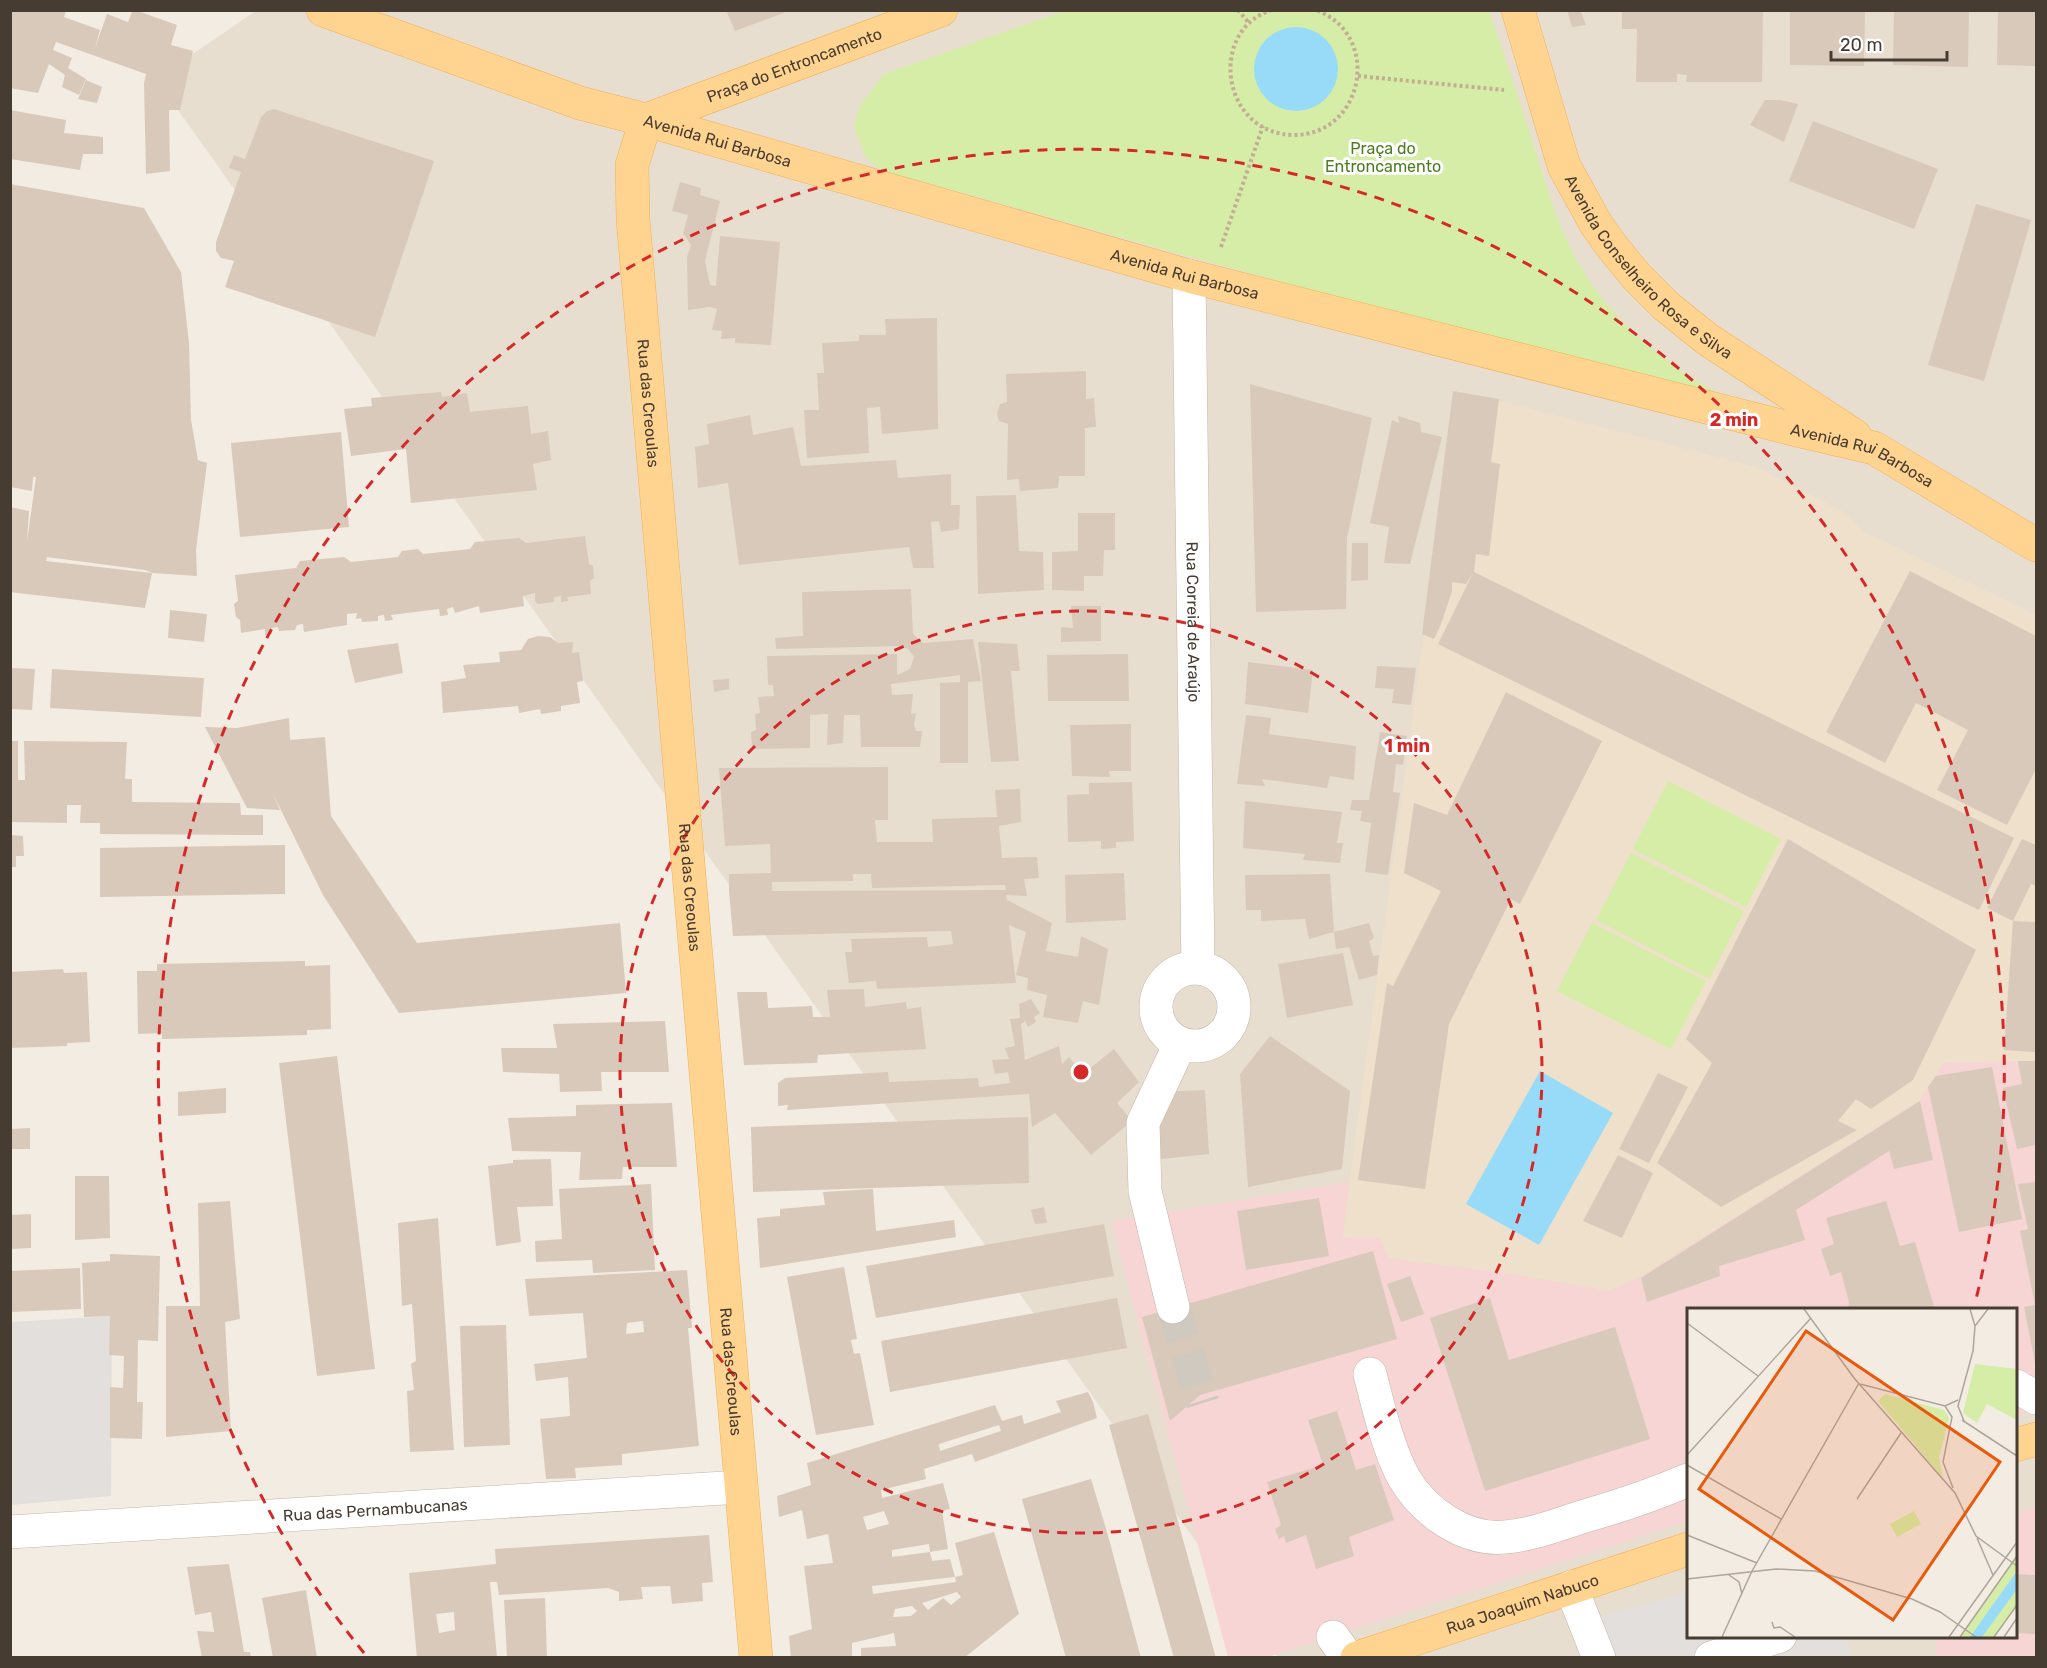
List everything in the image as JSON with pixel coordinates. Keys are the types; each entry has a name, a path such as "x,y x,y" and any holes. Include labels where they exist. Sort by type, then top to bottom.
{"main road":[{"name":"Avenida Rui Barbosa","path":"323,10 580,103 1199,279 1874,448 2037,545"},
{"name":"Praça do Entroncamento","path":"645,120 941,10"},
{"name":"Avenida Conselheiro Rosa e Silva","path":"1518,10 1564,166 1596,224 1636,276 1666,306 1707,339 1874,448"},
{"name":"Rua das Creoulas","path":"645,120 632,165 633,219 756,1658"},
{"path":"2017,1445 2037,1439"},
{"name":"Rua Joaquim Nabuco","path":"1346,1651 1570,1587 1687,1550"}],"street":[{"name":"Rua Correia de Araújo","path":"1198,968 1199,279"},
{"path":"1198,968 1212,972 1225,981 1233,994 1235,1008 1231,1023 1222,1035 1210,1044 1195,1047 1180,1044 1168,1036 1160,1026 1156,1012 1157,999 1162,986 1171,976 1184,970 1198,968"},
{"path":"1173,1307 1145,1191 1143,1123 1180,1044"},
{"path":"1370,1374 1391,1446 1404,1478 1421,1500 1443,1520 1470,1534 1504,1538 1540,1530 1613,1508 1687,1481"},
{"path":"2017,1387 2037,1398"},
{"name":"Rua das Pernambucanas","path":"10,1532 741,1487"},
{"path":"1570,1587 1599,1658"},
{"path":"1711,1658 1774,1638"}],"path":[{"path":"1238,10 1249,24"},
{"path":"1272,10 1249,24 1238,40 1230,61 1230,83 1238,104 1252,120 1272,131 1294,135 1315,132 1334,120 1349,104 1357,83 1359,63 1353,43 1341,26 1317,10"},
{"path":"1358,76 1509,91 1540,84"},
{"path":"1199,279 1263,126"}],"shaded area":[{"path":"257,10 2036,11 2036,1657 1278,1657 156,79"},
{"path":"1457,390 1756,467 1842,511 1865,532 2036,615 2036,871 2031,883 2036,886 2036,1061 1943,1063 1920,1100 1640,1277 1608,1291 1505,1273 1388,1258 1342,1237"},
{"path":"2017,1061 2036,1158 2036,1409 2017,1415 2017,1308 1687,1308 1687,1521 1268,1657 1228,1657 1111,1221 1350,1182 1342,1237 1380,1238 1388,1258 1505,1273 1608,1291 1640,1277 1920,1100 1943,1063"},
{"path":"112,1316 111,1496 11,1505 11,1322"},
{"path":"2036,1507 2036,1657 1936,1658 1937,1638 2017,1638 2017,1514"},
{"path":"1687,1592 1687,1638 1846,1638 1852,1657 1578,1657 1570,1625"}],"green space":[{"name":"Praça do Entroncamento","path":"1064,11 1489,11 1555,212 1584,272 1611,308 1643,341 1679,369 1718,393 1306,289 887,172 865,156 854,126 859,107 884,74"},
{"path":"1668,781 1781,839 1746,907 1633,849"},
{"path":"1631,853 1744,911 1709,979 1596,920"},
{"path":"1592,923 1706,981 1671,1049 1557,991"}],"water":[{"path":"1296,27 1312,30 1326,39 1335,53 1338,69 1335,85 1326,99 1312,108 1296,111 1280,108 1266,99 1257,85 1254,69 1257,53 1266,39 1280,30"},
{"path":"1540,1071 1613,1113 1539,1245 1466,1204"}],"building":[{"path":"10,10 66,10 64,17 100,30 95,48 107,14 128,22 135,10 177,25 171,45 193,51 180,110 169,110 170,171 146,174 144,83 146,74 56,42 53,50 72,58 68,68 86,79 79,95 62,87 65,75 49,64 38,93 10,88"},
{"path":"726,10 783,10 784,13 735,31"},
{"path":"1567,10 1580,10 1586,25 1572,27"},
{"path":"1622,10 1763,10 1762,82 1686,82 1687,75 1677,74 1677,82 1636,82 1637,29 1622,29"},
{"path":"1790,10 1865,10 1864,66 1790,65"},
{"path":"1894,10 1969,10 1968,67 1893,65"},
{"path":"1998,10 2036,10 2036,66 1997,65"},
{"path":"86,80 102,87 97,103 78,99"},
{"path":"1765,100 1780,100 1798,104 1784,142 1750,125"},
{"path":"274,109 434,161 375,337 225,287 234,261 221,258 216,251 216,242 241,172 229,168 234,155 245,159 261,117 267,111"},
{"path":"10,110 66,120 64,133 103,137 103,154 83,154 80,170 10,159"},
{"path":"1813,121 1938,169 1914,229 1789,181"},
{"path":"680,182 701,188 700,195 720,201 705,261 710,285 716,286 720,236 780,242 771,345 735,343 735,338 721,339 722,331 712,330 717,309 710,307 688,310 687,257 691,245 683,233 688,215 672,211"},
{"path":"10,184 144,208 181,272 189,343 191,420 198,460 207,463 196,550 197,576 152,573 145,608 10,592 10,507 29,511 27,542 36,477 33,477 32,491 10,487","holes":["47,557 145,570 152,573 46,561"]},
{"path":"1976,204 2031,220 1984,381 1928,365"},
{"path":"937,318 938,429 882,434 880,407 867,408 869,453 807,458 804,410 819,410 817,373 824,373 822,343 859,341 859,335 886,335 885,319"},
{"path":"1086,371 1086,399 1094,398 1096,427 1085,428 1085,476 1059,476 1058,488 1020,491 1019,479 1007,480 1008,424 999,421 997,414 1000,404 1007,402 1006,374"},
{"path":"1250,384 1372,418 1347,538 1346,609 1256,612"},
{"path":"1453,391 1499,399 1491,462 1500,464 1489,556 1476,554 1474,572 2014,838 1979,910 1438,644 1473,573 1466,584 1452,582 1452,591 1434,639 1422,634"},
{"path":"441,392 442,397 467,393 470,412 528,406 531,434 548,431 551,460 533,464 537,490 411,503 406,449 351,456 344,409 372,406 371,398"},
{"path":"750,415 753,435 793,427 801,466 896,460 898,478 951,474 951,505 960,505 959,529 941,532 939,521 931,522 934,568 913,568 909,547 739,565 728,483 698,488 695,447 709,444 707,424"},
{"path":"1398,416 1420,423 1421,432 1442,437 1410,564 1384,563 1389,527 1370,523 1392,420 1399,423"},
{"path":"341,432 349,527 240,537 231,443"},
{"path":"1016,495 1019,551 1043,552 1044,590 978,594 976,496"},
{"path":"1078,513 1115,513 1115,550 1104,550 1103,576 1084,576 1084,591 1052,590 1052,552 1078,551"},
{"path":"585,536 589,564 593,566 594,578 590,581 591,594 567,597 568,601 561,602 561,596 554,597 554,602 538,604 535,601 535,593 523,596 524,606 480,613 479,606 455,613 453,607 447,609 448,615 440,616 439,609 391,615 393,620 385,621 384,615 378,616 378,621 362,622 361,618 356,619 357,613 347,614 347,625 304,632 303,624 297,625 295,630 279,631 278,627 271,628 272,634 265,635 265,629 241,633 240,620 236,617 234,604 238,601 235,575 296,568 300,561 344,557 351,562 398,557 402,551 418,549 423,554 470,549 475,542 519,538 526,543"},
{"path":"1352,543 1368,543 1368,580 1351,581"},
{"path":"1910,571 2036,636 2036,769 2007,825 1937,790 1968,730 1916,703 1885,763 1826,732"},
{"path":"911,589 913,634 923,643 973,639 981,681 968,682 968,763 940,763 940,683 960,682 960,675 891,684 892,695 913,694 911,714 916,713 914,725 916,731 922,731 920,747 861,747 860,715 844,715 843,743 827,745 828,714 810,715 810,748 752,749 751,732 756,730 755,714 760,713 758,697 774,696 773,685 768,685 767,656 897,654 897,675 910,669 914,657 908,649 900,646 776,649 775,638 803,636 802,592"},
{"path":"1071,606 1101,606 1101,641 1061,642 1061,627 1073,628"},
{"path":"170,610 207,614 204,642 168,638"},
{"path":"538,636 550,637 558,643 573,642 572,653 579,652 583,681 577,682 580,703 561,706 561,711 541,714 540,709 519,713 518,706 443,713 441,682 466,678 463,665 500,662 499,652 521,650 528,639"},
{"path":"978,642 1017,644 1020,671 1011,671 1019,761 991,762"},
{"path":"398,643 403,673 355,683 347,650"},
{"path":"1128,654 1129,701 1048,701 1047,655"},
{"path":"1248,662 1313,670 1308,713 1245,704"},
{"path":"1377,666 1416,668 1411,705 1392,703 1394,689 1375,688"},
{"path":"10,668 35,669 32,710 10,709"},
{"path":"52,669 204,678 201,717 50,708"},
{"path":"729,679 729,689 714,692 713,680"},
{"path":"1506,692 1602,741 1520,904 1511,899 1449,1024 1425,1189 1358,1180 1387,983 1393,986 1441,891 1404,873 1414,803 1447,815"},
{"path":"1246,715 1271,718 1269,734 1356,746 1354,780 1330,776 1327,788 1262,779 1265,786 1237,784"},
{"path":"289,718 290,740 325,737 331,816 417,943 620,923 626,993 399,1013 323,895 272,792 280,810 247,808 205,727 237,728"},
{"path":"1131,724 1131,771 1109,771 1110,777 1072,776 1070,725"},
{"path":"1380,732 1407,736 1403,765 1396,764 1393,792 1400,793 1388,875 1365,872 1371,823 1360,821 1362,811 1350,810 1352,800 1369,800"},
{"path":"10,741 18,741 18,780 25,780 24,741 127,742 125,779 132,779 132,802 240,803 241,815 263,815 263,835 100,834 100,823 80,823 81,805 67,805 67,823 10,822"},
{"path":"888,767 888,820 875,820 877,842 933,842 932,819 997,817 995,790 1020,789 1021,822 999,826 1002,858 1037,857 1039,878 1024,879 1027,896 1006,895 1007,900 1052,923 1046,951 1078,957 1081,936 1108,949 1099,1005 1083,1001 1078,1023 1043,1017 1047,995 1027,990 1028,978 1016,975 1026,932 1009,925 1016,983 877,989 876,981 849,983 845,952 852,952 851,939 927,937 928,947 953,944 951,931 733,936 729,874 771,873 770,844 725,846 719,768","holes":["853,874 871,874 872,888 1005,885 1006,890 772,891 772,882 853,881"]},
{"path":"1132,782 1134,841 1116,842 1116,848 1101,849 1101,841 1068,842 1067,795 1089,794 1089,783"},
{"path":"1245,801 1342,812 1337,843 1343,843 1340,863 1303,860 1305,854 1243,848"},
{"path":"10,835 23,836 24,856 16,856 16,867 10,867"},
{"path":"1788,839 1976,950 1913,1080 1871,1109 1856,1099 1838,1121 1857,1130 1721,1207 1657,1163 1712,1063 1686,1039"},
{"path":"2022,839 2036,845 2036,886 2031,884 2013,921 1987,908"},
{"path":"285,845 285,894 100,897 100,848"},
{"path":"1124,873 1126,920 1066,923 1065,875"},
{"path":"1330,874 1334,932 1309,939 1305,919 1261,921 1261,910 1246,910 1245,875"},
{"path":"2013,921 2036,922 2036,1052 2004,1050"},
{"path":"1369,923 1374,938 1369,941 1373,956 1379,955 1377,975 1359,980 1349,947 1336,949 1334,932"},
{"path":"1343,953 1353,1005 1287,1018 1278,964"},
{"path":"305,961 305,966 330,965 331,1029 307,1030 307,1035 162,1039 162,1033 138,1034 137,971 157,971 157,964"},
{"path":"63,969 64,973 87,972 90,1042 67,1043 67,1046 10,1048 10,972"},
{"path":"864,989 865,1007 906,1002 907,1009 921,1007 926,1049 818,1055 817,1063 744,1065 737,992 767,992 768,1008 812,1006 813,1017 830,1017 827,990"},
{"path":"1031,999 1040,1013 1034,1017 1036,1022 1028,1027 1025,1021 1021,1024 1025,1060 1059,1046 1062,1064 1069,1057 1083,1074 1114,1049 1139,1082 1117,1103 1132,1121 1091,1155 1055,1113 1032,1127 1029,1094 787,1110 788,1105 778,1106 778,1083 785,1078 888,1072 889,1082 978,1078 979,1087 1010,1083 1008,1072 995,1074 992,1060 1009,1059 1005,1048 1015,1046 1010,1019 1020,1018 1019,1004"},
{"path":"665,1021 669,1072 601,1072 602,1091 560,1092 559,1074 503,1072 501,1048 557,1048 553,1024"},
{"path":"1270,1036 1350,1091 1342,1169 1248,1187 1240,1074"},
{"path":"337,1056 375,1369 317,1376 279,1063"},
{"path":"2018,1061 2036,1061 2036,1145 2017,1149 2003,1088 2022,1084"},
{"path":"1992,1067 2022,1219 1959,1232 1928,1087 1936,1076"},
{"path":"1658,1073 1688,1087 1649,1163 1619,1149"},
{"path":"226,1088 226,1113 178,1116 178,1092"},
{"path":"1205,1090 1209,1154 1161,1159 1159,1092"},
{"path":"1920,1101 1933,1160 1894,1169 1889,1151 1796,1210 1805,1240 1719,1266 1720,1276 1647,1302 1641,1278"},
{"path":"672,1103 677,1167 623,1167 622,1179 579,1180 581,1152 512,1151 508,1118 576,1116 576,1105"},
{"path":"1028,1117 1029,1183 753,1192 751,1127"},
{"path":"30,1128 30,1149 10,1149 10,1129"},
{"path":"1618,1155 1653,1173 1622,1238 1583,1221"},
{"path":"551,1159 553,1206 517,1207 521,1242 496,1246 488,1166 513,1163 513,1160"},
{"path":"75,1176 109,1176 110,1238 75,1240"},
{"path":"2036,1182 2035,1363 2024,1307 2035,1305 2020,1231 2028,1229 2018,1184"},
{"path":"651,1184 655,1270 593,1273 592,1260 536,1262 535,1241 562,1239 559,1189"},
{"path":"873,1189 876,1231 954,1220 956,1237 760,1268 757,1218 780,1216 780,1209 825,1205 823,1192"},
{"path":"1319,1198 1329,1256 1246,1270 1237,1211"},
{"path":"230,1201 240,1319 225,1322 231,1431 166,1437 166,1306 200,1306 198,1203"},
{"path":"1886,1201 1900,1246 1915,1242 1934,1308 1848,1308 1849,1302 1841,1272 1830,1276 1821,1249 1834,1244 1826,1218"},
{"path":"1044,1207 1047,1223 1035,1224 1031,1210"},
{"path":"31,1214 31,1248 10,1249 10,1215"},
{"path":"438,1218 454,1450 410,1452 407,1391 414,1390 411,1364 416,1361 412,1304 402,1306 398,1223"},
{"path":"1104,1224 1114,1276 876,1318 866,1266"},
{"path":"1373,1251 1397,1339 1200,1395 1170,1421 1142,1317"},
{"path":"110,1254 160,1256 158,1341 138,1340 137,1402 143,1402 142,1439 110,1438 110,1387 123,1388 124,1356 109,1355 110,1316 84,1317 82,1263 110,1261"},
{"path":"844,1267 857,1339 851,1340 854,1354 860,1353 874,1425 816,1435 787,1277"},
{"path":"80,1268 81,1309 10,1312 10,1271"},
{"path":"687,1270 692,1328 688,1328 699,1446 622,1454 622,1465 575,1468 576,1478 546,1479 540,1419 570,1416 568,1377 536,1381 534,1364 587,1358 583,1313 529,1316 525,1279","holes":["643,1321 644,1332 626,1334 627,1323"]},
{"path":"1410,1276 1424,1314 1401,1322 1387,1284"},
{"path":"1117,1298 1127,1348 890,1392 881,1341"},
{"path":"1490,1298 1509,1360 1615,1327 1650,1439 1485,1491 1430,1318"},
{"path":"506,1325 510,1445 464,1447 460,1326"},
{"path":"1088,1392 1097,1418 975,1462 972,1454 924,1469 926,1479 881,1490 882,1498 943,1483 950,1509 942,1511 948,1549 930,1552 932,1561 950,1559 955,1577 963,1575 955,1543 994,1532 1019,1614 964,1658 861,1658 861,1648 896,1646 894,1633 852,1643 852,1658 791,1658 789,1636 812,1629 804,1566 833,1563 828,1534 807,1539 802,1510 779,1517 777,1496 811,1485 807,1463 995,1405 1002,1421 1022,1415 1024,1424 1061,1412 1056,1401","holes":["999,1425 1001,1431 940,1451 939,1444","884,1511 889,1524 867,1530 863,1517","929,1544 930,1552 892,1557 892,1550","955,1577 956,1582 873,1594 872,1586","957,1592 961,1597 951,1605 943,1598 928,1610 922,1603","912,1606 917,1611 911,1616 893,1617 895,1609"]},
{"path":"1337,1411 1356,1470 1375,1464 1394,1520 1349,1537 1354,1556 1316,1569 1306,1535 1286,1543 1284,1536 1279,1539 1275,1529 1281,1525 1267,1482 1323,1465 1308,1420"},
{"path":"1148,1414 1216,1658 1174,1658 1109,1425"},
{"path":"1091,1479 1141,1658 1066,1658 1022,1499"},
{"path":"709,1535 713,1582 702,1583 703,1601 672,1604 670,1586 641,1587 643,1599 619,1601 619,1592 608,1588 499,1595 497,1582 490,1582 497,1658 417,1658 409,1573 496,1564 495,1549","holes":["454,1612 455,1630 439,1633 436,1614"]},
{"path":"229,1564 244,1652 250,1652 251,1658 202,1658 197,1631 214,1632 211,1612 195,1615 187,1567"},
{"path":"2017,1574 2036,1575 2036,1634 2017,1633"},
{"path":"306,1590 317,1658 273,1658 262,1598"},
{"path":"545,1598 547,1658 507,1658 504,1600"}],"tunnel":[{"path":"1173,1307 1203,1403"}]}
